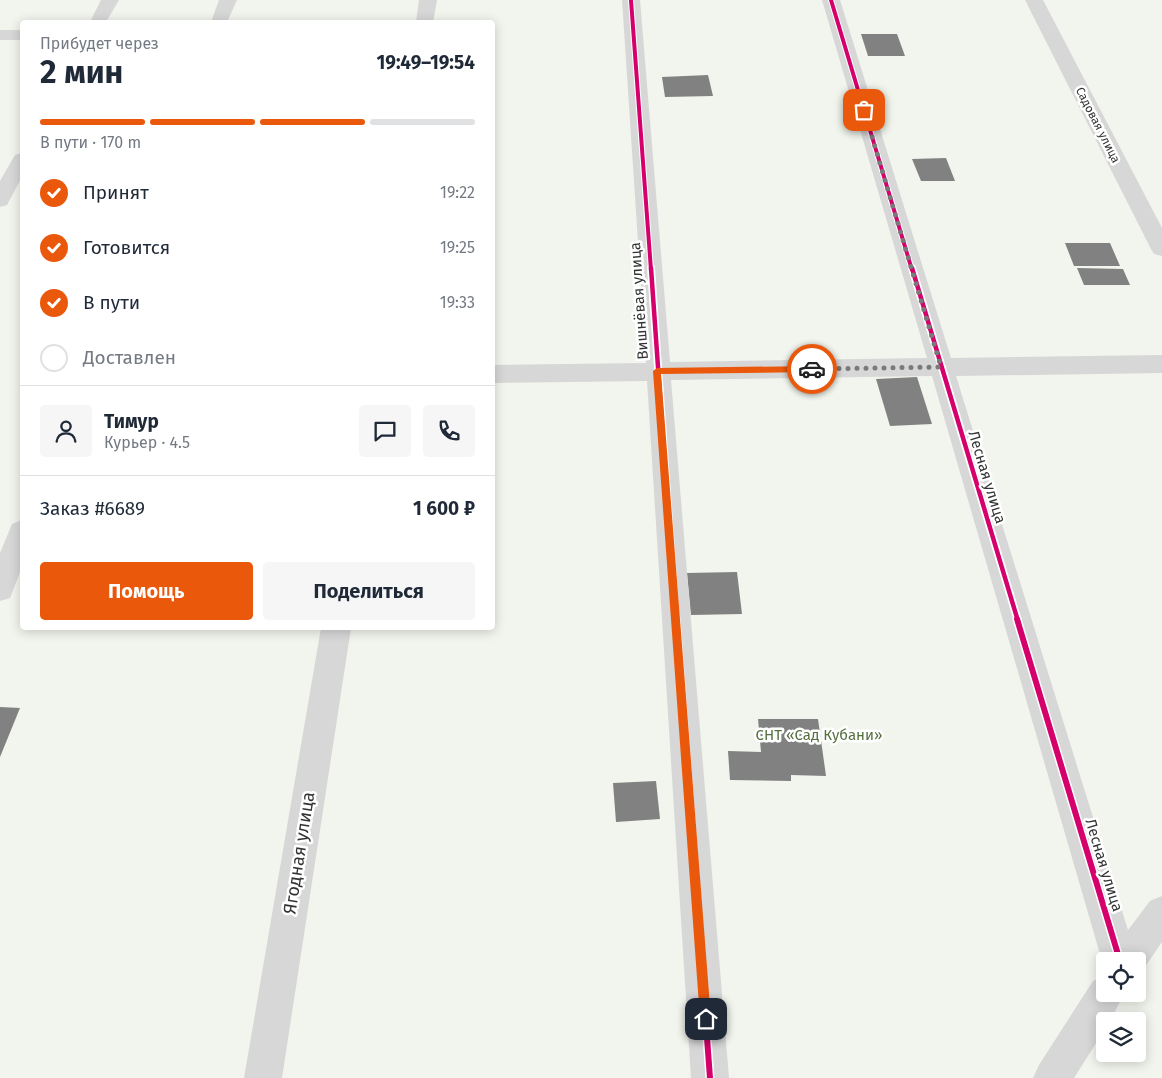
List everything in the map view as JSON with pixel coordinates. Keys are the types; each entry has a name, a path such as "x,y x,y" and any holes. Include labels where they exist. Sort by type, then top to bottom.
{"street":[{"path":"99,20 110,0"},
{"path":"220,20 228,0"},
{"path":"425,20 428,0"},
{"name":"Вишнёвая улица","path":"631,0 710,1078"},
{"name":"Лесная улица","path":"831,0 1117,952"},
{"name":"Садовая улица","path":"1034,0 1162,249"},
{"path":"0,35 20,35"},
{"path":"0,200 20,163"},
{"path":"495,374 1162,364"},
{"path":"0,589 20,537"},
{"name":"Ягодная улица","path":"263,1078 336,630"},
{"path":"1134,952 1162,914"},
{"path":"1052,1078 1101,1002"}],"green space":[{"name":"СНТ «Сад Кубани»","path":"0,0 1162,0 1162,1078 0,1078"}],"building":[{"path":"861,34 897,34 905,56 868,56"},
{"path":"708,75 713,96 665,97 662,77"},
{"path":"946,158 955,181 921,181 912,159"},
{"path":"1065,243 1110,243 1120,266 1074,266"},
{"path":"1077,268 1123,269 1130,285 1084,285"},
{"path":"917,377 932,424 890,426 876,379"},
{"path":"737,572 742,614 691,615 687,573"},
{"path":"0,707 20,708 0,757"},
{"path":"758,719 818,719 826,776 791,775 791,781 730,780 728,751 761,752"},
{"path":"656,781 660,819 616,822 613,783"}],"cycle path":[{"path":"631,0 710,1078"},
{"path":"831,0 1117,952"}],"way so far":[{"path":"812,369 941,367 864,110"}],"route":[{"path":"706,1019 657,371 812,369"}]}
